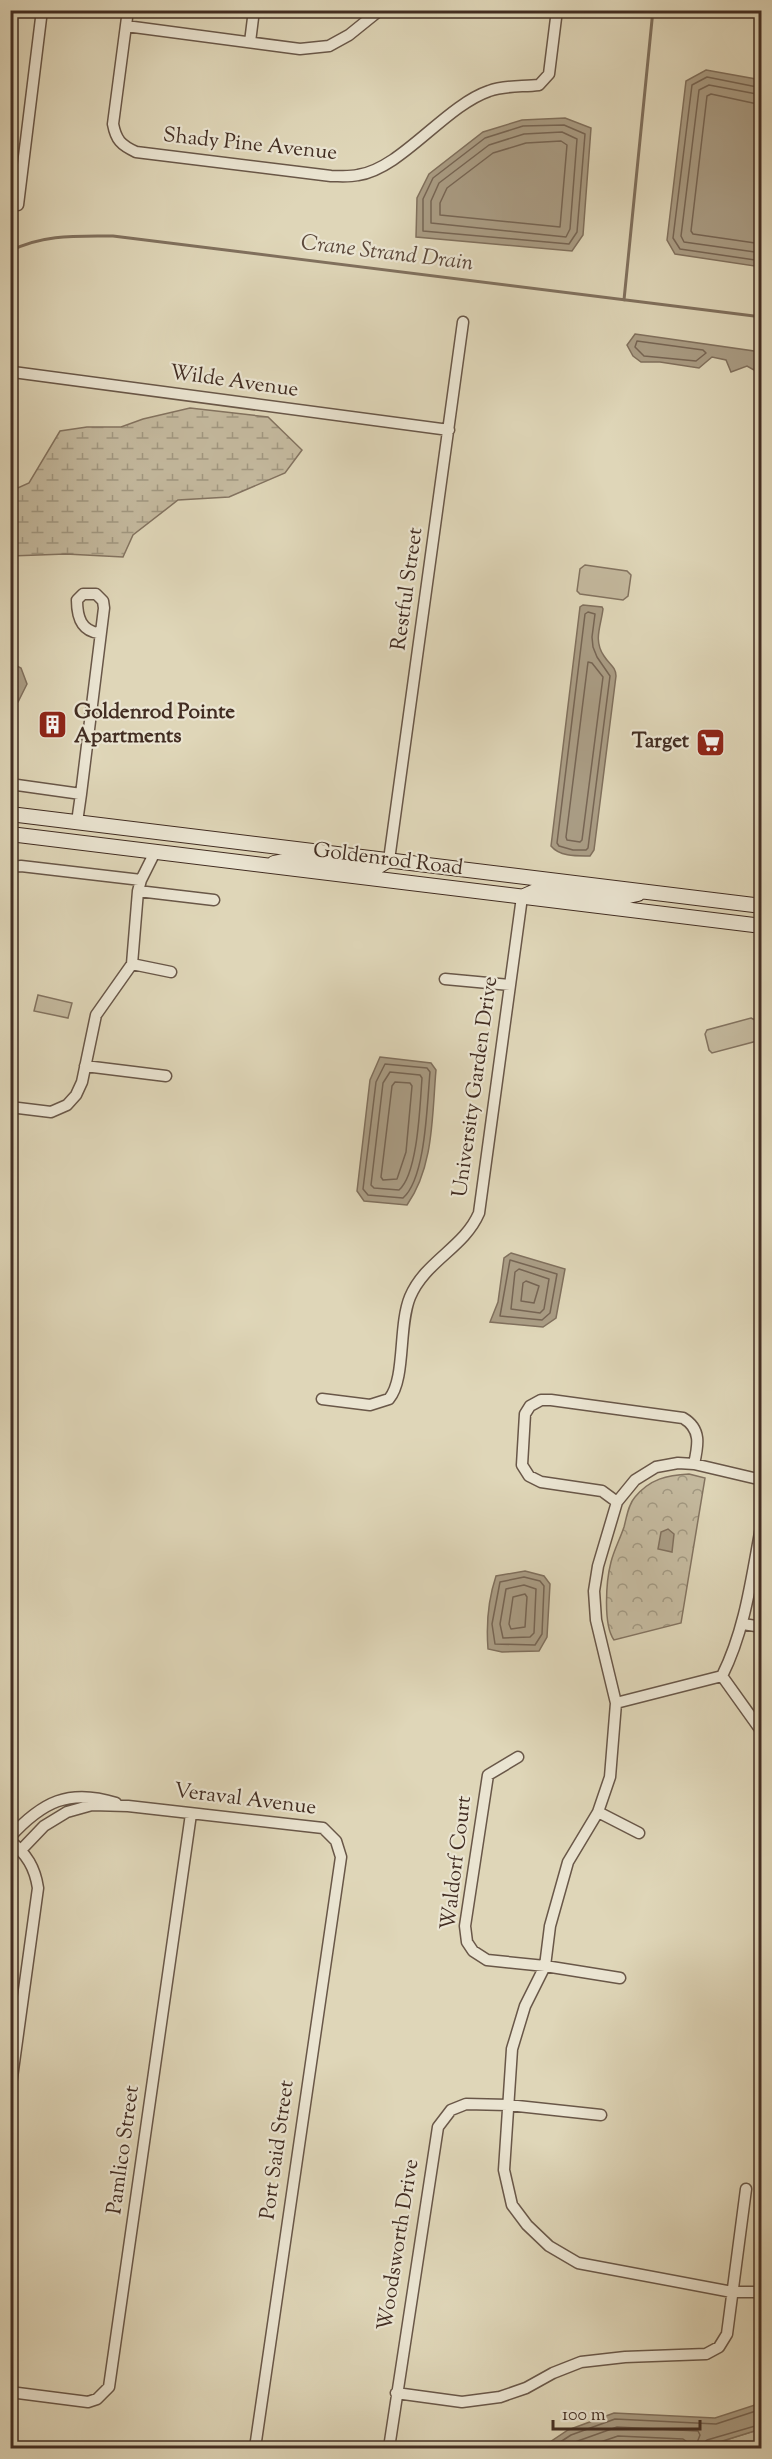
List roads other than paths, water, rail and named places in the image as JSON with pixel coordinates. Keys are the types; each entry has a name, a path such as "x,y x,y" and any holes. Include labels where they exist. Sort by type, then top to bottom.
{"main road":[{"name":"Goldenrod Road","path":"10,814 760,905"},
{"name":"Goldenrod Road","path":"10,834 758,926"},
{"path":"155,852 171,842 253,852 278,847"},
{"path":"261,866 295,859 374,869 389,860"},
{"path":"522,897 540,889 619,898 652,892"}],"street":[{"path":"18,205 42,10"},
{"path":"128,10 126,26 300,49 330,46 349,35 380,10"},
{"path":"250,42 254,10"},
{"name":"Shady Pine Avenue","path":"126,26 112,124 115,138 124,146 136,152 331,176 359,176 383,166 461,106 488,91 511,86 539,85 549,74 557,10"},
{"name":"Restful Street","path":"389,860 463,322"},
{"name":"Wilde Avenue","path":"13,372 449,430"},
{"path":"77,822 99,633"},
{"path":"10,784 81,794"},
{"path":"10,1107 46,1112 61,1108 79,1090 96,1015 132,964 140,885 155,852"},
{"path":"10,867 21,866 120,878 140,885 214,900"},
{"name":"University Garden Drive","path":"322,1399 370,1405 389,1399 397,1386 402,1323 420,1277 470,1231 475,1222 483,1191 522,897"},
{"path":"758,926 760,905"},
{"path":"132,964 171,972"},
{"path":"445,979 510,985"},
{"path":"86,1066 166,1076"},
{"path":"617,1502 602,1491 541,1482 529,1476 522,1465 525,1414 530,1406 541,1400 551,1400 683,1418 691,1422 696,1429 699,1441 694,1464"},
{"path":"762,1480 694,1464 678,1463 656,1467 635,1479 617,1502 598,1566 594,1591 596,1620 616,1703 610,1777 598,1812 568,1862 552,1916 545,1966 525,2006 512,2049 504,2170 512,2205 527,2225 549,2246 578,2263 732,2292 762,2292"},
{"path":"616,1703 722,1676 743,1624 762,1522"},
{"path":"743,1624 762,1627"},
{"path":"722,1676 762,1732"},
{"name":"Waldorf Court","path":"518,1757 488,1775 465,1926 467,1942 473,1951 487,1960 545,1966"},
{"name":"Veraval Avenue","path":"10,1839 27,1819 48,1804 74,1796 99,1797 128,1806"},
{"name":"Veraval Avenue","path":"21,1850 45,1826 67,1812 92,1805 128,1806 323,1828 336,1841 341,1857"},
{"path":"598,1812 639,1833"},
{"name":"Pamlico Street","path":"10,2392 88,2402 97,2399 109,2387 113,2372 191,1814"},
{"path":"10,1839 21,1850 36,1874 38,1888 10,2092"},
{"name":"Port Said Street","path":"255,2448 341,1857"},
{"path":"545,1966 620,1978"},
{"path":"762,2021 762,2036"},
{"name":"Woodsworth Drive","path":"389,2448 438,2127 451,2110 466,2104 508,2105 601,2115"},
{"path":"396,2394 462,2402 500,2397 526,2388 553,2373 581,2362 625,2357 706,2354 719,2347 727,2334 746,2189"}],"water":[{"path":"706,70 756,79 761,84 761,267 675,254 667,240 686,81"},
{"path":"565,118 591,128 583,235 572,251 416,237 417,198 429,174 483,132 522,120"},
{"path":"635,334 761,352 761,374 747,366 731,372 726,360 712,357 699,368 660,362 641,362 633,356 627,345"},
{"path":"583,605 603,609 598,639 601,650 615,670 616,676 594,850 590,856 574,856 559,852 551,846 580,607"},
{"path":"11,663 21,668 27,684 18,702 11,708"},
{"path":"380,1057 431,1063 436,1070 427,1157 416,1190 407,1205 364,1201 357,1191 370,1080"},
{"path":"511,1253 565,1269 556,1318 543,1327 490,1322 498,1302 504,1258"},
{"path":"668,1529 674,1534 672,1552 658,1549 661,1532"},
{"path":"525,1571 544,1576 550,1584 547,1637 539,1651 502,1652 488,1649 488,1612 496,1576"},
{"path":"761,2403 761,2429 700,2448 646,2446 640,2448 541,2448 568,2430 614,2413 715,2418"}],"waterway":[{"path":"624,300 653,10"},
{"name":"Crane Strand Drain","path":"10,251 22,245 48,239 73,236 113,236 762,317"}],"place":[{"name":"Goldenrod Pointe Apartments","path":"53,725"},
{"name":"Target","path":"710,742"}]}
